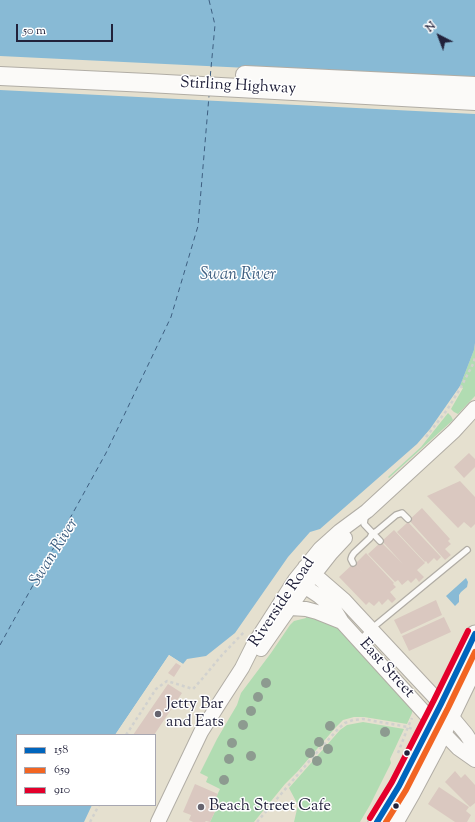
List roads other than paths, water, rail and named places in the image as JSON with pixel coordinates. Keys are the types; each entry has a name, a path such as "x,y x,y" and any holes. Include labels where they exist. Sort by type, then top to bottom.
{"highway":[{"name":"Stirling Highway","path":"0,64 475,86"},
{"name":"Stirling Highway","path":"0,76 148,82 475,101"}],"main road":[{"path":"395,822 411,794 446,710 475,634"},
{"path":"446,710 475,666"},
{"path":"377,822 438,727"}],"street":[{"name":"Riverside Road","path":"158,822 201,732 242,668 254,644 310,571 320,549 367,511 454,431 475,408"},
{"name":"East Street","path":"310,571 344,600 446,710 469,738 475,748"},
{"name":"Riverside Road","path":"242,668 262,649 290,608 300,583"},
{"name":"East Street","path":"300,583 319,596 334,610 342,622 438,727 458,748 475,760"},
{"path":"290,608 306,609 342,622"}],"lane":[{"path":"367,511 363,522 372,534 380,541"},
{"path":"353,563 351,559 352,556 370,538 372,534 398,514 403,513 408,519"},
{"path":"360,641 371,629 467,550"}],"water":[{"name":"Swan River","path":"0,0 475,0 475,343 474,350 460,386 430,429 417,444 320,529 310,532 288,557 235,633 206,656 187,659 183,664 169,655 116,734 16,734 16,806 92,806 84,822 0,822"},
{"path":"466,578 468,582 467,587 459,595 459,602 455,606 446,596"}],"place":[{"name":"Jetty Bar and Eats","path":"158,714"},
{"name":"Beach Street Cafe","path":"201,807"}]}
